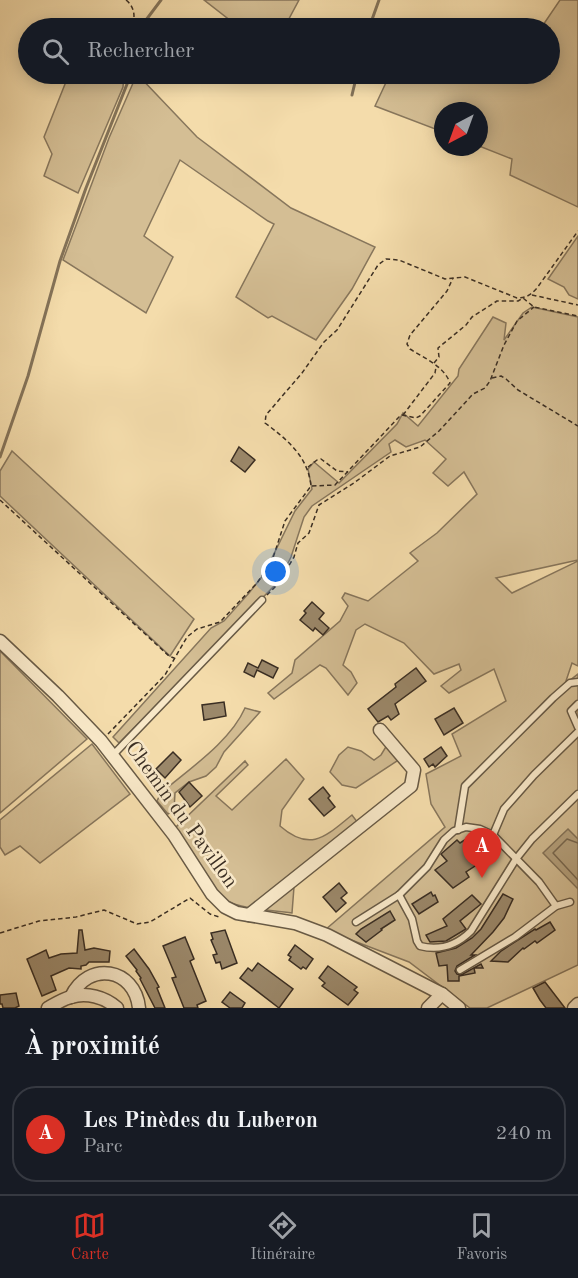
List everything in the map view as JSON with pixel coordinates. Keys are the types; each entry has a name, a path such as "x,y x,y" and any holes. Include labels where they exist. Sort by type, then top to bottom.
{"street":[{"name":"Chemin du Pavillon","path":"0,641 58,696 113,755 174,834 212,894 225,907 243,914 295,923 327,935 442,994 459,1008"},
{"path":"243,914 411,786 414,770 380,730"},
{"path":"71,997 82,981 94,974 116,974 135,989 139,1008"},
{"path":"428,1008 442,994"},
{"path":"48,1008 71,997 92,996 103,998 117,1008"},
{"path":"574,1008 578,1004"}],"lane":[{"path":"113,755 262,600"},
{"path":"458,830 465,786 553,698 570,683 578,681"},
{"path":"578,704 571,711 578,727"},
{"path":"493,835 504,809 534,775 578,732"},
{"path":"399,896 412,919 420,946 439,948 462,940 471,931 516,859 532,839 578,795"},
{"path":"356,922 399,896 427,867 444,840 466,827 480,829 493,835 539,882 556,906"},
{"path":"460,970 515,937 556,906 570,902"}],"path":[{"path":"126,0 134,9 134,18"},
{"path":"311,486 335,485 402,415 435,373 434,363 439,357 438,348 472,317 498,301 518,301 530,295 578,231"},
{"path":"101,741 165,675 187,637 197,629 220,622 256,583 272,561 285,521 311,486 307,468 297,450 265,423 266,415 302,373 324,342 337,330 378,265 386,259 399,260 445,279 465,277 517,298 523,298 534,307 578,316"},
{"path":"402,415 416,418 420,416 450,382 447,375 410,349 407,344 410,336 447,291 453,278"},
{"path":"530,295 578,305"},
{"path":"262,600 278,584 294,557 298,543 309,533 319,505 390,456 420,447 440,431 473,394 485,388 492,378 504,345 517,321 534,307"},
{"path":"492,378 501,376 518,390 578,426"},
{"path":"307,468 321,459 337,471 348,472"},
{"path":"0,500 169,656 174,658"},
{"path":"0,933 39,921 60,920 104,910 138,924 150,922 190,898 210,914 222,918 243,914"}],"shaded area":[{"path":"204,0 299,0 289,18 227,18"},
{"path":"560,0 578,0 578,207 510,175 512,159 488,150 488,102 434,102 434,129 375,106 385,84 560,84 560,18 548,18"},
{"path":"65,84 123,84 78,193 44,176 52,154 44,137"},
{"path":"133,84 147,84 197,137 291,208 375,247 352,289 316,340 272,316 268,318 236,297 274,224 180,160 144,236 173,257 146,313 63,260 109,138"},
{"path":"578,236 578,299 569,295 564,287 548,279"},
{"path":"532,307 578,317 578,560 496,578 512,593 578,561 578,666 572,663 565,684 578,674 578,965 487,1008 470,1008 409,962 325,930 445,827 431,804 426,774 461,756 452,734 506,701 494,669 449,693 441,686 461,670 459,664 434,674 404,643 365,624 356,630 343,665 351,672 357,683 348,695 326,668 320,665 274,699 268,693 292,673 295,660 340,621 348,606 342,598 345,593 368,601 418,561 410,553 437,533 477,494 464,472 448,486 433,473 446,459 425,440 406,447 395,440 389,444 391,452 312,506 304,517 291,557 279,581 119,743 113,737 211,628 224,621 264,574 295,511 312,489 308,469 314,462 339,483 397,424 403,413 418,426 458,376 459,369 493,317 506,323 504,340 523,313"},
{"path":"12,451 194,619 170,656 0,496 0,471"},
{"path":"0,651 87,739 0,813"},
{"path":"245,708 260,712 224,752 216,767 206,776 189,782 175,793 174,810 168,814 157,801 161,793 219,744"},
{"path":"92,744 130,794 40,863 20,846 5,855 0,847 0,820"},
{"path":"387,745 400,759 356,788 342,785 330,772 339,755 348,747 361,751 374,760 381,755"},
{"path":"286,759 304,779 282,810 280,826 301,839 310,840 326,835 352,815 358,823 295,874 292,913 231,903 223,898 208,881 175,828 245,761 248,765 216,796 232,810"}],"water":[{"path":"568,829 578,839 578,889 543,853"}],"building":[{"path":"239,447 255,460 245,472 231,461"},
{"path":"312,602 324,613 319,619 329,628 323,635 315,628 313,631 300,620"},
{"path":"262,660 278,668 273,678 257,670 254,677 244,672 248,663 258,668"},
{"path":"416,668 426,681 395,704 399,714 391,720 388,716 378,722 368,709"},
{"path":"224,702 226,716 204,720 202,705"},
{"path":"454,708 463,723 444,735 435,719"},
{"path":"441,747 447,756 435,767 433,764 429,767 424,759"},
{"path":"173,752 181,760 165,778 156,769"},
{"path":"189,782 202,796 190,807 179,792"},
{"path":"323,787 335,807 324,816 309,799"},
{"path":"474,834 481,844 469,851 478,864 466,872 469,877 453,888 435,870 447,861 441,854 457,840 460,843"},
{"path":"339,883 347,893 341,898 346,903 336,912 323,897"},
{"path":"431,892 438,902 419,914 412,904"},
{"path":"503,894 513,899 504,918 471,955 475,955 457,966 455,971 461,975 481,964 483,968 474,968 475,973 459,976 459,981 448,981 447,965 439,966 436,953 456,948 472,938 481,929"},
{"path":"472,895 481,904 460,921 466,929 446,941 430,942 426,935 447,926 443,919"},
{"path":"390,911 395,920 366,942 356,934 361,929"},
{"path":"550,922 555,930 537,943 535,941 523,948 508,962 491,961 501,951"},
{"path":"79,930 82,930 85,950 94,948 110,951 109,962 89,962 81,966 81,969 69,968 51,976 56,990 42,996 27,959 46,950 49,958 61,954 77,953"},
{"path":"225,930 237,963 222,969 220,962 216,963 213,955 217,954 211,940 213,939 211,933"},
{"path":"185,937 194,959 190,961 206,1001 197,1005 198,1008 184,1008 172,978 176,977 163,946"},
{"path":"295,945 313,959 306,969 303,967 301,969 289,960 291,957 288,955"},
{"path":"134,949 159,987 157,988 165,1008 155,1008 137,970 126,956"},
{"path":"258,963 293,989 279,1008 240,978 248,968 252,971"},
{"path":"328,966 357,987 354,990 358,993 348,1005 322,986 325,983 319,978"},
{"path":"545,982 565,1008 546,1008 533,988"},
{"path":"230,992 245,1003 242,1008 230,1008 222,1002"},
{"path":"16,993 19,1006 3,1008 0,1004 0,995"}],"waterway":[{"path":"148,18 161,0"},
{"path":"373,18 379,0"},
{"path":"0,457 28,376 60,261 127,84"},
{"path":"352,95 355,84"}],"place":[{"name":"Les Pinèdes du Luberon","path":"482,878"}]}
